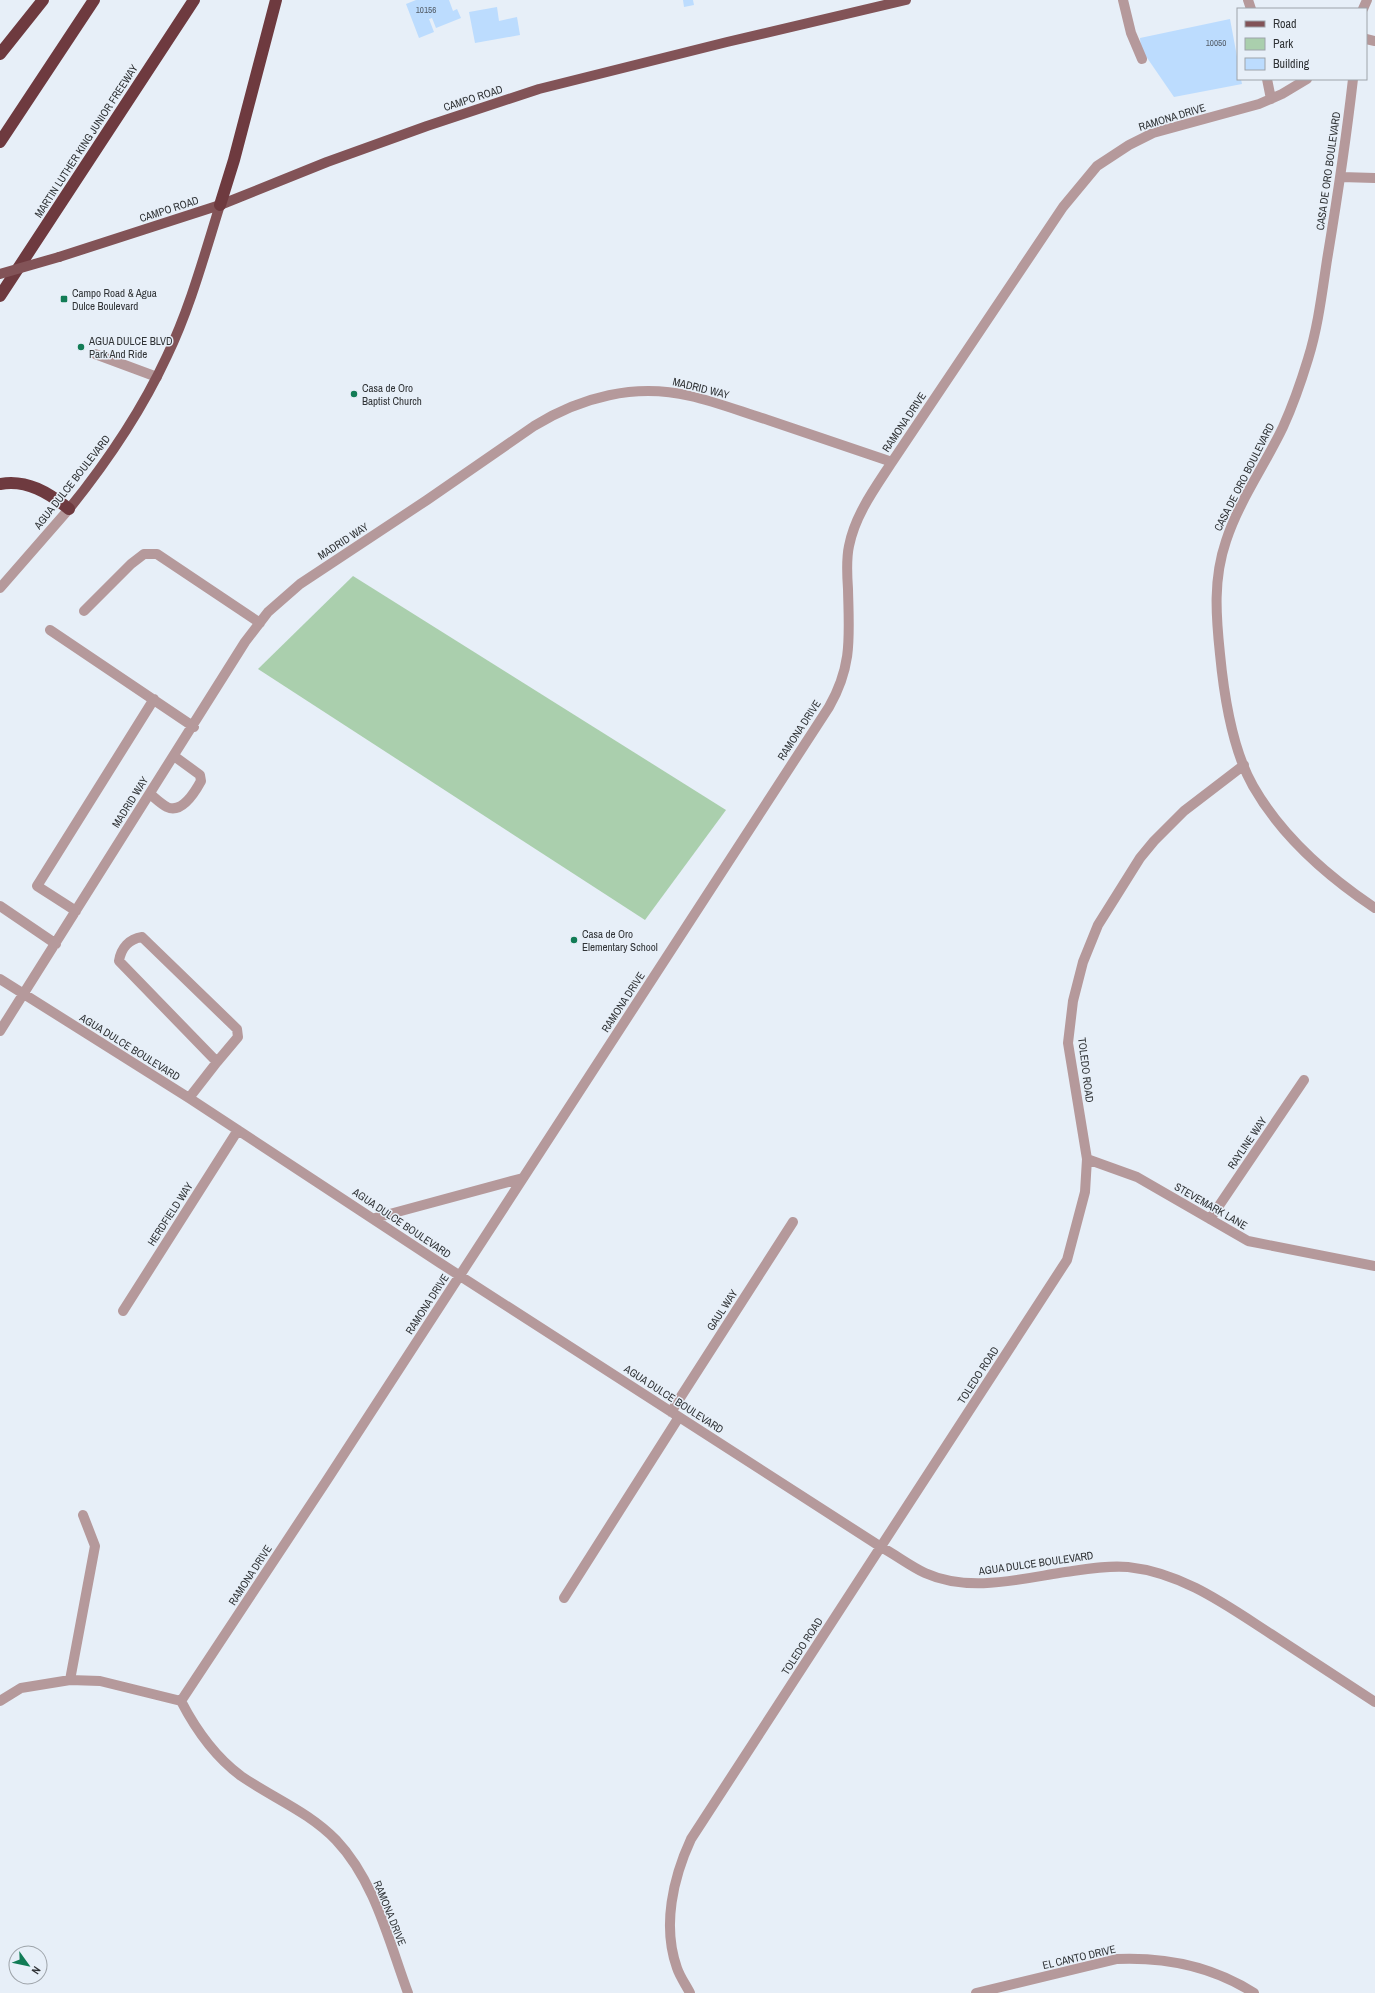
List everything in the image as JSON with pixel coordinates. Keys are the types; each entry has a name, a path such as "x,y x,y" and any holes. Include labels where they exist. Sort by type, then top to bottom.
{"highway":[{"path":"0,54 43,0"},
{"path":"0,142 94,0"},
{"name":"MARTIN LUTHER KING JUNIOR FREEWAY","path":"0,296 194,0"},
{"path":"220,204 234,160 276,0"},
{"path":"0,484 18,483 30,486 52,496 69,509"}],"main road":[{"name":"CAMPO ROAD","path":"0,274 59,257 220,204 327,162 420,128 539,89 906,0"},
{"name":"AGUA DULCE BOULEVARD","path":"69,509 114,452 157,377 170,350 192,293 220,204"}],"street":[{"path":"1123,0 1131,33 1142,59"},
{"path":"1266,80 1271,99"},
{"name":"RAMONA DRIVE","path":"408,1993 378,1909 363,1879 346,1852 322,1826 304,1813 241,1776 227,1764 211,1748 195,1727 181,1701 524,1178 838,691 845,673 849,649 847,566 849,546 854,527 867,500 1063,207 1097,166 1129,145 1153,133 1243,109 1271,99 1305,80"},
{"name":"CASA DE ORO BOULEVARD","path":"1353,80 1341,178 1317,322 1309,356 1296,398 1285,422 1232,523 1225,543 1218,574 1216,616 1223,690 1235,739 1252,785 1289,835 1322,869 1375,908"},
{"path":"1341,178 1375,178"},
{"path":"95,354 157,377"},
{"name":"MADRID WAY","path":"0,1031 174,756 194,727 245,642 268,612 300,584 551,416 595,398 628,392 649,391 689,395 708,400 892,462"},
{"name":"AGUA DULCE BOULEVARD","path":"0,588 69,509"},
{"path":"84,611 131,564 144,554 157,554 260,623"},
{"path":"50,630 194,727"},
{"path":"76,911 37,886 154,699"},
{"path":"150,794 168,807 177,808 184,805 197,788 201,781 200,775 174,756"},
{"name":"TOLEDO ROAD","path":"690,1993 677,1968 671,1930 673,1892 683,1856 700,1823 881,1547 1066,1260 1085,1192 1087,1159 1068,1044 1073,1001 1090,943 1106,913 1140,858 1154,841 1184,811 1244,765"},
{"path":"0,906 56,944"},
{"path":"190,1098 238,1037 237,1029 152,945 142,938 135,938 120,953 119,961 218,1062"},
{"name":"AGUA DULCE BOULEVARD","path":"0,979 190,1098 375,1218 459,1275 881,1547 926,1573 946,1579 975,1584 1033,1578 1103,1566 1128,1567 1171,1577 1210,1595 1375,1702"},
{"name":"RAYLINE WAY","path":"1210,1219 1304,1080"},
{"name":"HERDFIELD WAY","path":"123,1311 238,1130"},
{"name":"STEVEMARK LANE","path":"1087,1159 1137,1177 1248,1241 1375,1266"},
{"path":"375,1218 524,1178"},
{"name":"GAUL WAY","path":"564,1598 793,1222"},
{"path":"70,1680 95,1546 83,1515"},
{"path":"0,1701 21,1688 70,1680 100,1681 181,1701"},
{"name":"EL CANTO DRIVE","path":"976,1993 1117,1959 1139,1958 1182,1963 1203,1968 1224,1976 1254,1993"}],"green space":[{"path":"353,576 726,810 645,920 258,669"}],"building":[{"path":"416,0 449,0 453,11 457,9 461,18 436,28 432,18 429,19 434,32 419,38 406,4"},
{"path":"683,0 693,0 694,5 684,7"},
{"path":"497,7 499,21 517,17 520,35 475,43 469,12"},
{"path":"1230,19 1237,57 1237,80 1241,80 1242,84 1174,97 1141,49 1140,38"}],"place":[{"name":"Campo Road & Agua Dulce Boulevard","path":"64,299"},
{"name":"AGUA DULCE BLVD Park And Ride","path":"81,347"},
{"name":"Casa de Oro Baptist Church","path":"354,394"},
{"name":"Casa de Oro Elementary School","path":"574,940"}]}
